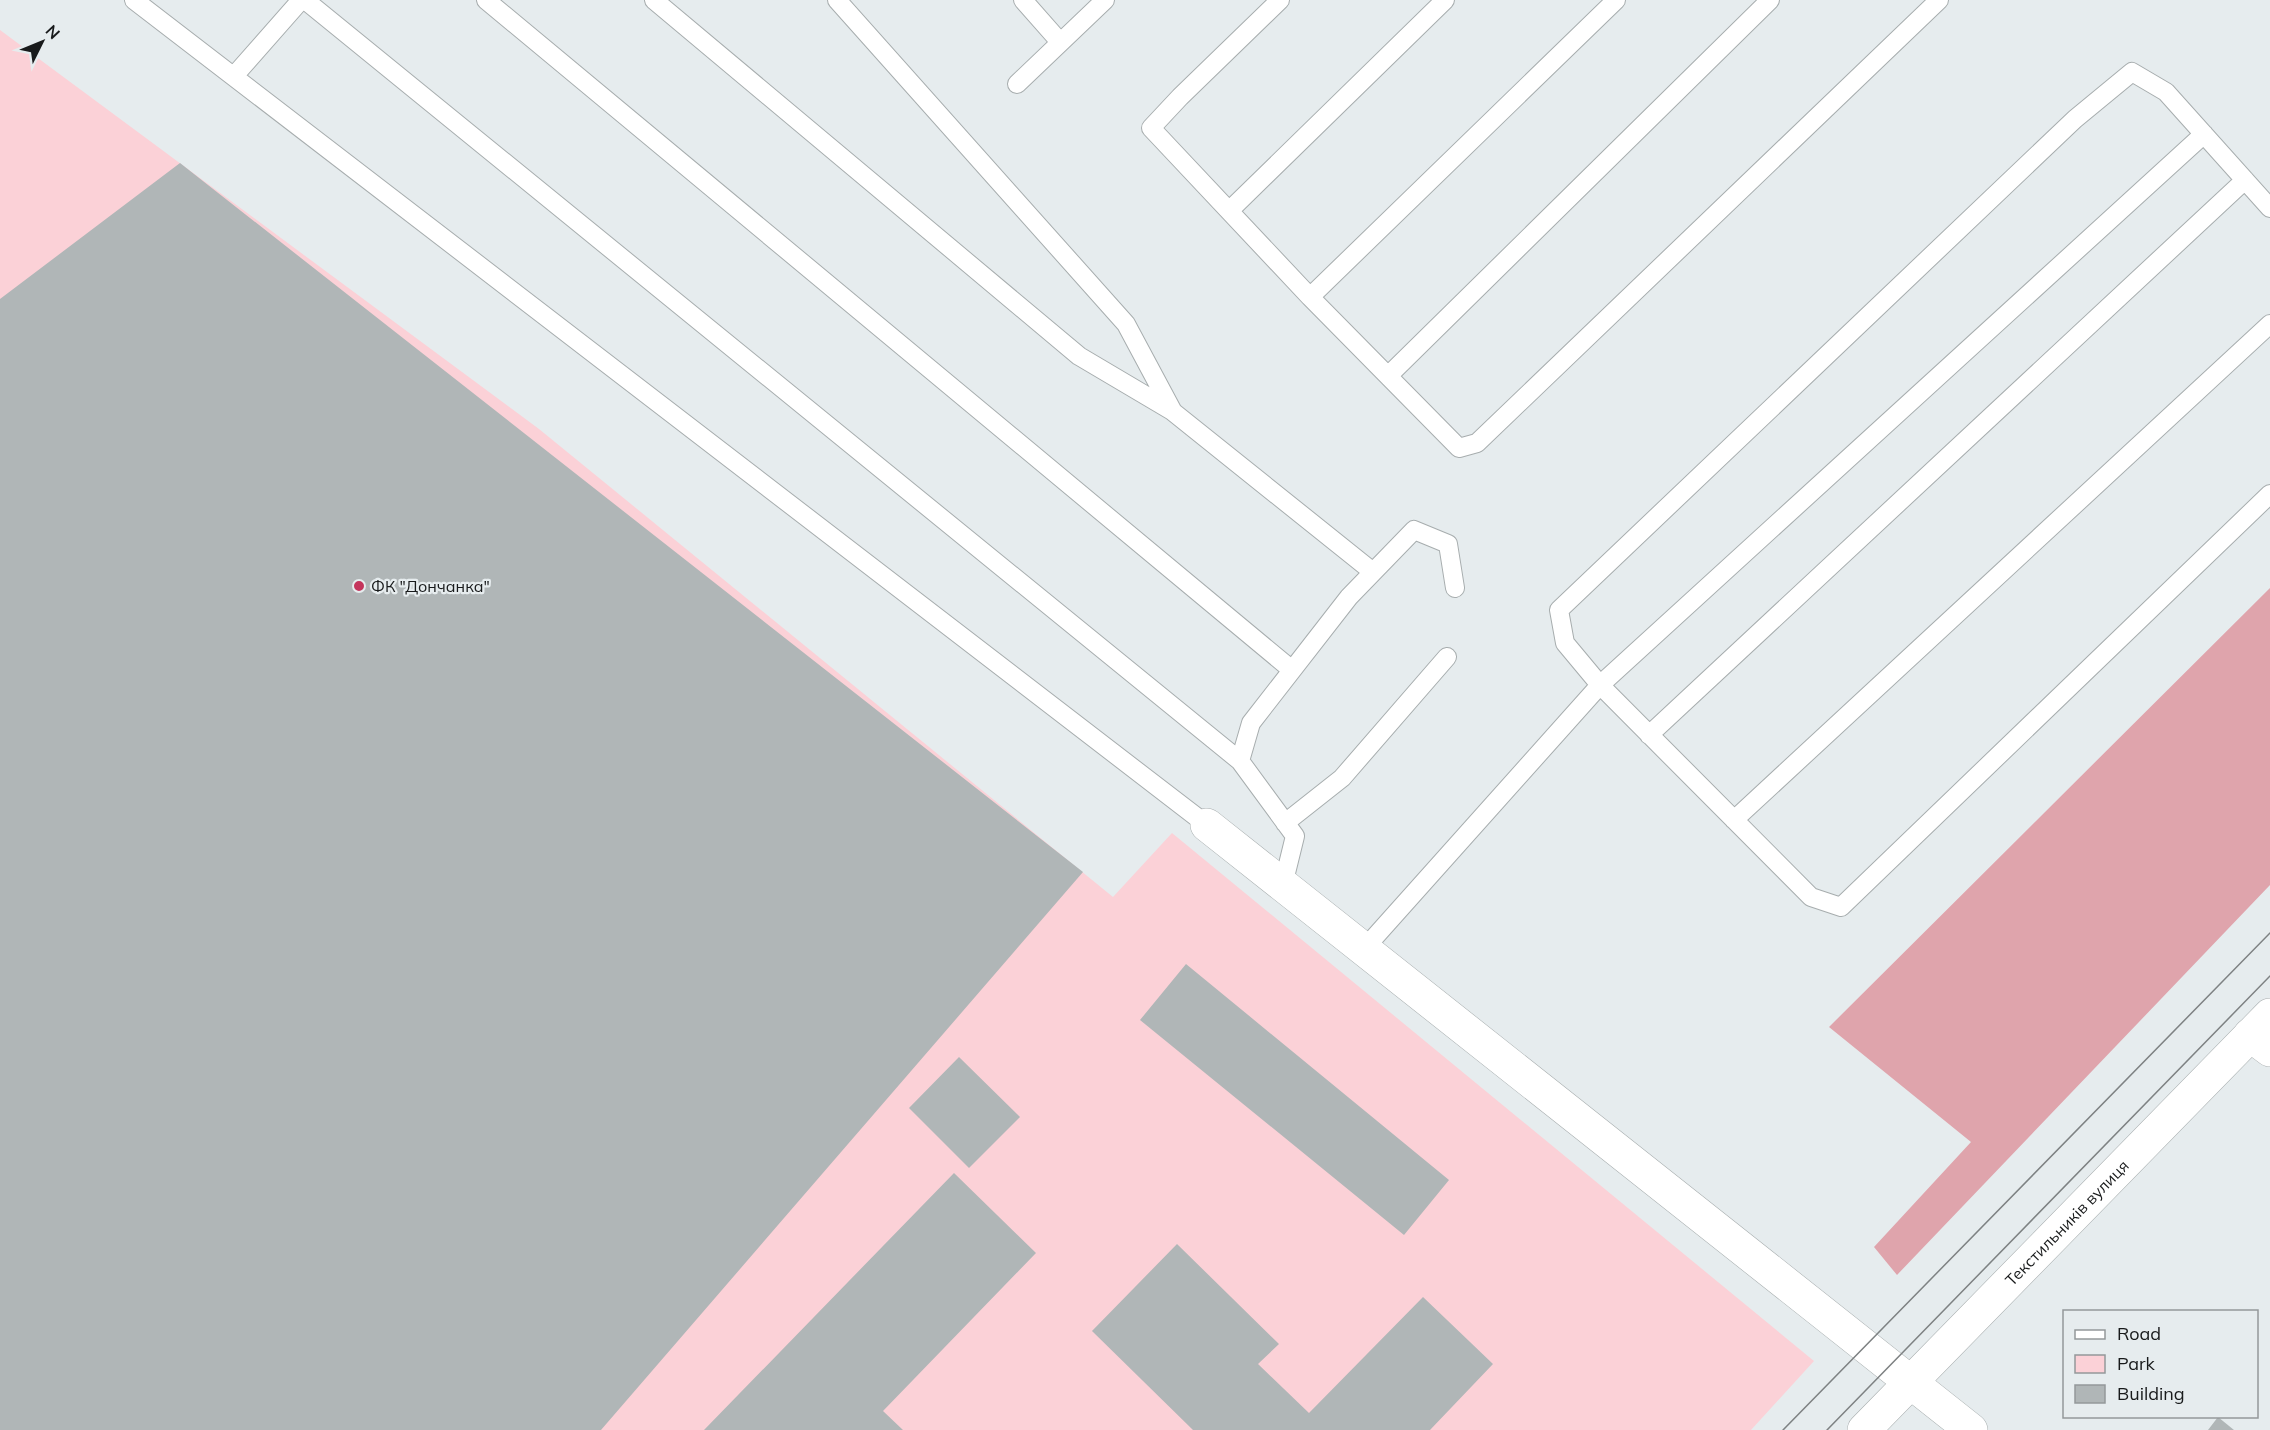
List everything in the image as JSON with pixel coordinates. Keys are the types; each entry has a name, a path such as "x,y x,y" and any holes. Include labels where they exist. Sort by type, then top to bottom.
{"street":[{"path":"1207,825 1971,1430"},
{"name":"Текстильників вулиця","path":"1864,1430 2263,1034"}],"lane":[{"path":"134,0 1207,825"},
{"path":"234,76 303,0 1240,761 1295,836 1283,885"},
{"path":"486,0 1292,670"},
{"path":"654,0 1078,357 1172,411 1373,572"},
{"path":"837,0 1126,324 1172,411"},
{"path":"1023,0 1060,42"},
{"path":"1017,84 1105,0"},
{"path":"1280,0 1151,128 1310,297 1459,448 1477,443 1939,0"},
{"path":"1229,211 1445,0"},
{"path":"1310,297 1616,0"},
{"path":"1388,376 1770,0"},
{"path":"2270,208 2166,92 2132,72 2075,119 1559,610 1565,644 1600,685 1811,897 1840,907 2270,494"},
{"path":"1364,950 1600,685 2204,134"},
{"path":"1649,735 2245,180"},
{"path":"1734,820 2270,324"},
{"path":"1240,761 1251,723 1349,597 1413,530 1448,544 1455,588"},
{"path":"1285,823 1342,778 1447,657"}],"green space":[{"name":"ФК \"Дончанка\"","path":"0,30 539,429 1113,897 1172,833 1814,1361 1751,1430 0,1430"}],"shaded area":[{"path":"2270,588 2270,885 1897,1275 1874,1247 1971,1142 1829,1027"}],"building":[{"name":"ФК \"Дончанка\"","path":"180,163 1083,872 601,1430 0,1430 0,299"},
{"path":"1186,964 1449,1180 1404,1235 1140,1020"},
{"path":"959,1057 1020,1117 969,1168 909,1108"},
{"path":"954,1173 1036,1253 883,1411 903,1430 704,1430"},
{"path":"1177,1244 1279,1344 1258,1364 1309,1413 1423,1297 1493,1364 1430,1430 1193,1430 1092,1331"},
{"path":"2219,1418 2234,1430 2208,1430"}],"tram line":[{"path":"1783,1430 2270,933"},
{"path":"1827,1430 2270,976"}],"place":[{"name":"ФК \"Дончанка\"","path":"359,586"}]}
